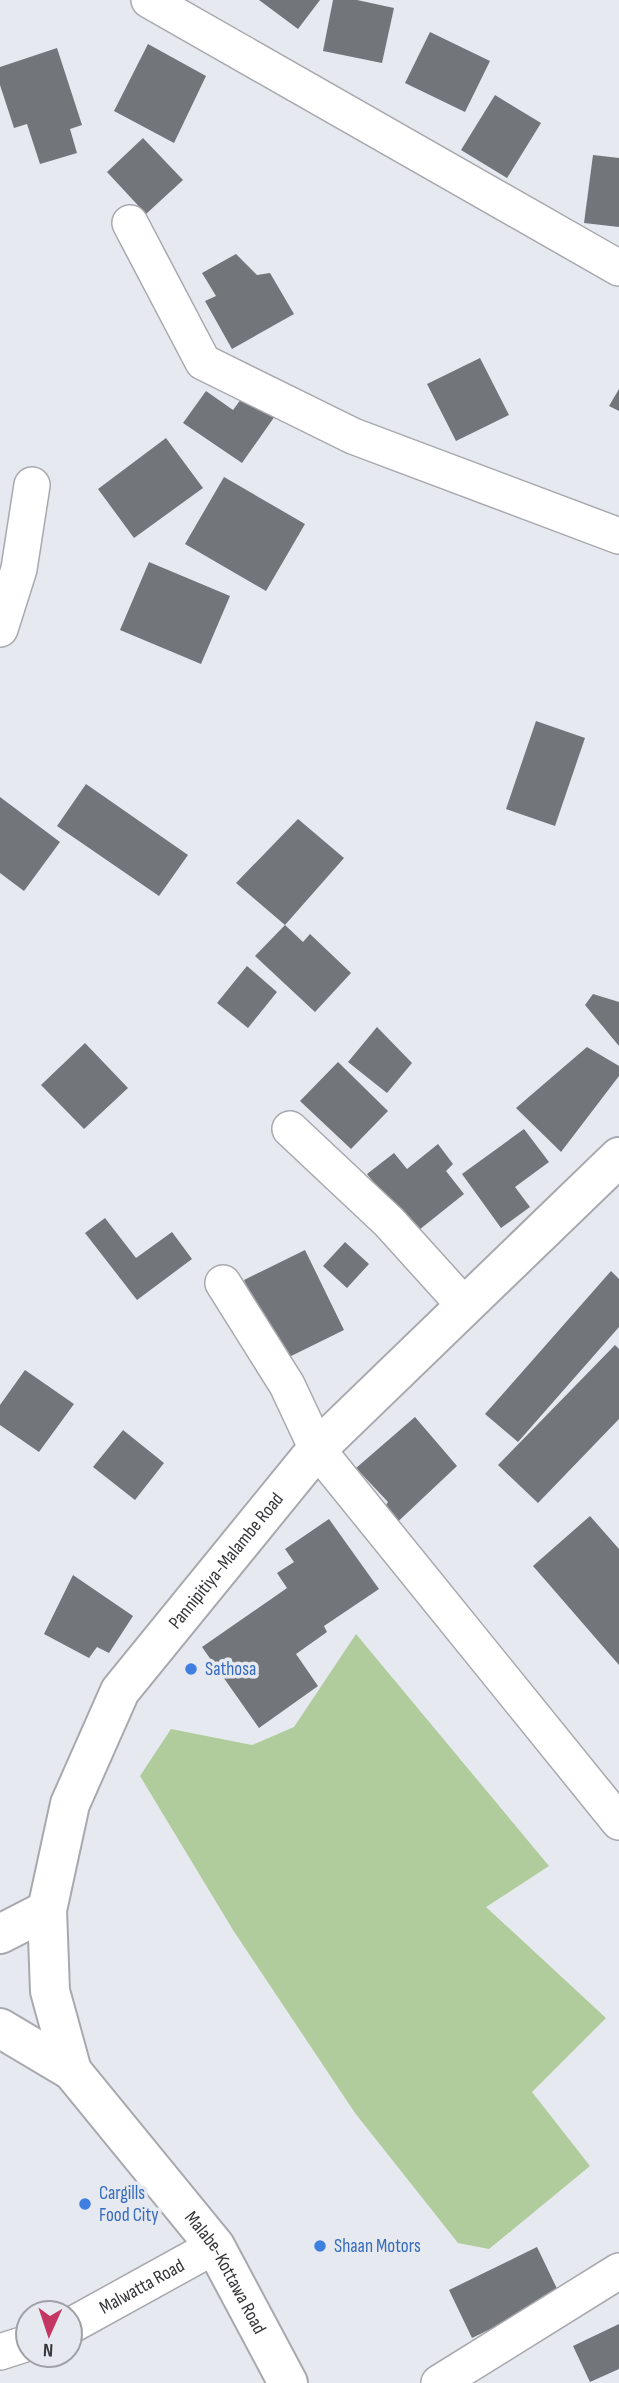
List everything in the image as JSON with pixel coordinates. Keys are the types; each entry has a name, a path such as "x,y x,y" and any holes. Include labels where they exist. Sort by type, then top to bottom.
{"street":[{"path":"149,0 619,268"},
{"path":"130,223 203,362 354,436 619,536"},
{"path":"0,629 19,569 32,485"},
{"path":"290,1129 389,1222 466,1306"},
{"name":"Pannipitiya-Malambe Road","path":"72,2071 50,1991 47,1910 71,1804 120,1691 317,1448 619,1157"},
{"path":"223,1283 287,1385 317,1448 619,1822"},
{"path":"0,1934 47,1910"},
{"name":"Malabe-Kottawa Road","path":"0,2028 72,2071 215,2246 288,2383"},
{"name":"Malwatta Road","path":"84,2318 215,2246"},
{"path":"439,2383 619,2271"}],"green space":[{"path":"356,1634 549,1866 486,1907 606,2018 532,2092 590,2166 489,2249 458,2243 355,2113 233,1930 140,1776 171,1729 252,1745 294,1727"}],"building":[{"path":"259,0 320,0 298,29"},
{"path":"333,0 357,0 394,8 382,63 323,51"},
{"path":"430,32 490,61 465,112 405,83"},
{"path":"148,44 206,76 174,143 114,111"},
{"path":"57,48 82,125 70,129 77,153 40,164 27,124 14,128 0,85 0,67"},
{"path":"495,95 541,123 507,178 461,150"},
{"path":"143,138 183,180 146,214 107,172"},
{"path":"593,155 619,158 619,227 584,223"},
{"path":"236,254 257,275 270,273 294,314 232,349 205,301 216,296 202,273"},
{"path":"480,358 509,415 456,441 427,384"},
{"path":"619,389 619,411 609,406"},
{"path":"206,391 233,410 244,395 275,416 242,463 183,423"},
{"path":"166,438 203,488 134,538 98,489"},
{"path":"224,477 305,524 266,591 185,544"},
{"path":"149,562 230,596 201,664 120,630"},
{"path":"536,721 585,738 555,826 506,809"},
{"path":"86,784 188,855 159,896 57,826"},
{"path":"0,797 60,842 24,891 0,873"},
{"path":"298,819 344,858 285,925 236,883"},
{"path":"285,925 303,942 310,934 351,973 315,1012 255,956"},
{"path":"247,966 277,992 248,1028 217,1003"},
{"path":"593,994 619,1002 619,1046 585,1005"},
{"path":"377,1027 412,1063 387,1093 348,1062"},
{"path":"85,1043 128,1088 84,1129 41,1085"},
{"path":"587,1047 619,1066 619,1076 561,1152 516,1108"},
{"path":"338,1062 388,1111 351,1149 300,1101"},
{"path":"524,1129 549,1162 515,1187 530,1207 501,1228 462,1174"},
{"path":"438,1144 453,1164 446,1171 464,1194 414,1234 367,1174 394,1153 407,1169"},
{"path":"105,1218 136,1258 172,1232 192,1259 137,1300 85,1233"},
{"path":"345,1242 369,1264 347,1288 323,1266"},
{"path":"305,1250 344,1330 283,1360 244,1280"},
{"path":"611,1271 619,1279 619,1327 518,1442 485,1414"},
{"path":"615,1345 619,1349 619,1419 538,1503 498,1465"},
{"path":"25,1370 74,1404 39,1452 0,1425 0,1405"},
{"path":"415,1417 457,1466 389,1530 381,1513 388,1502 356,1468"},
{"path":"123,1430 164,1463 135,1500 93,1467"},
{"path":"590,1516 619,1549 619,1665 533,1566"},
{"path":"329,1519 379,1589 324,1626 327,1632 296,1654 318,1686 259,1728 202,1647 287,1588 277,1573 294,1562 285,1549"},
{"path":"73,1575 133,1616 109,1653 97,1647 89,1658 44,1634"},
{"path":"537,2247 560,2295 472,2338 449,2290"},
{"path":"619,2324 619,2369 590,2382 573,2346"}],"place":[{"name":"Sathosa","path":"191,1669"},
{"name":"Cargills Food City","path":"85,2204"},
{"name":"Shaan Motors","path":"320,2246"}]}
